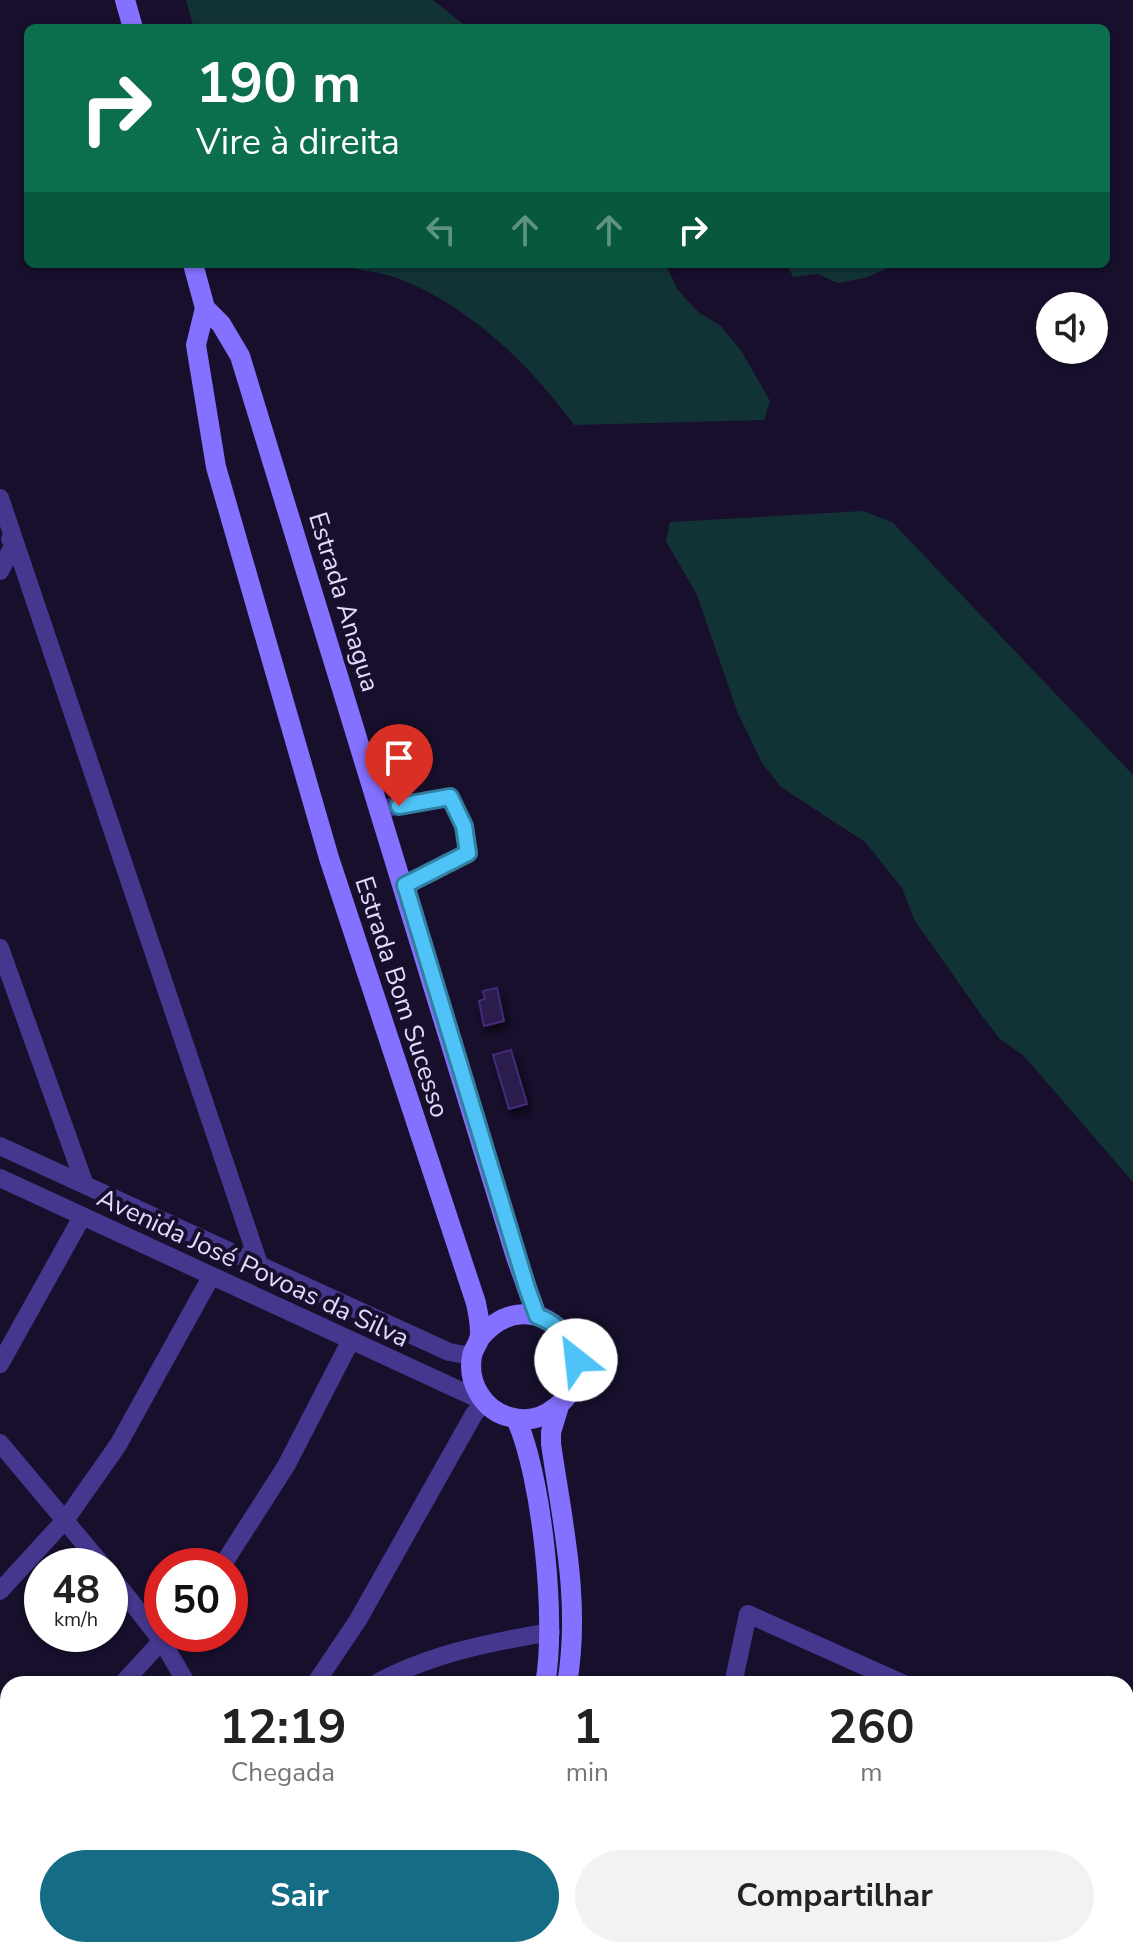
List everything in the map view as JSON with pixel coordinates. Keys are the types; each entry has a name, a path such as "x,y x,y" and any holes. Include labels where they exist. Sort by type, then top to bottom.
{"main road":[{"path":"125,0 132,24"},
{"name":"Estrada Anagua","path":"194,268 205,308 221,324 240,356 405,885 516,1257 537,1316"},
{"name":"Estrada Bom Sucesso","path":"205,308 196,345 216,467 329,858 476,1303 475,1389 485,1402"},
{"path":"475,1347 498,1320 511,1315 537,1316 549,1320 567,1337 576,1360 573,1385 559,1406 551,1432 574,1592 574,1635 568,1676"},
{"path":"485,1402 504,1416 516,1419 539,1417 559,1406"},
{"path":"516,1419 526,1446 552,1612 546,1676"},
{"path":"536,1505 559,1500"}],"street":[{"path":"0,498 8,538 260,1267"},
{"path":"0,571 8,538"},
{"path":"380,809 450,797 464,826 468,853 405,885"},
{"path":"0,948 85,1185"},
{"name":"Avenida José Povoas da Silva","path":"0,1146 449,1352 475,1347"},
{"name":"Avenida José Povoas da Silva","path":"0,1178 485,1402"},
{"path":"0,1364 82,1217"},
{"path":"0,1591 66,1519 118,1445 211,1277"},
{"path":"234,1548 286,1466 350,1342"},
{"path":"320,1676 358,1620 474,1414 485,1402"},
{"path":"0,1443 89,1548"},
{"path":"128,1596 144,1614"},
{"path":"735,1676 748,1614 886,1676"},
{"path":"395,1676 491,1642 551,1632"},
{"path":"129,1676 152,1652"},
{"path":"172,1652 183,1676"}],"green space":[{"path":"186,0 433,0 463,24 193,24"},
{"path":"348,268 667,268 678,290 698,312 721,326 742,352 770,401 764,420 574,425 537,379 471,319 421,288 379,273"},
{"path":"789,268 888,268 865,278 838,283 818,274 793,277"},
{"path":"864,511 893,523 1133,775 1133,1182 1023,1055 1000,1039 915,921 902,888 865,842 781,787 762,763 737,711 697,595 666,541 670,522"}],"building":[{"path":"497,988 504,1021 484,1026 479,1001 485,999 483,991"},
{"path":"511,1050 527,1104 509,1109 493,1055"}],"route":[{"path":"399,806 450,797 464,826 468,853 405,885 516,1257 537,1316 559,1327 573,1348 576,1360"}]}
